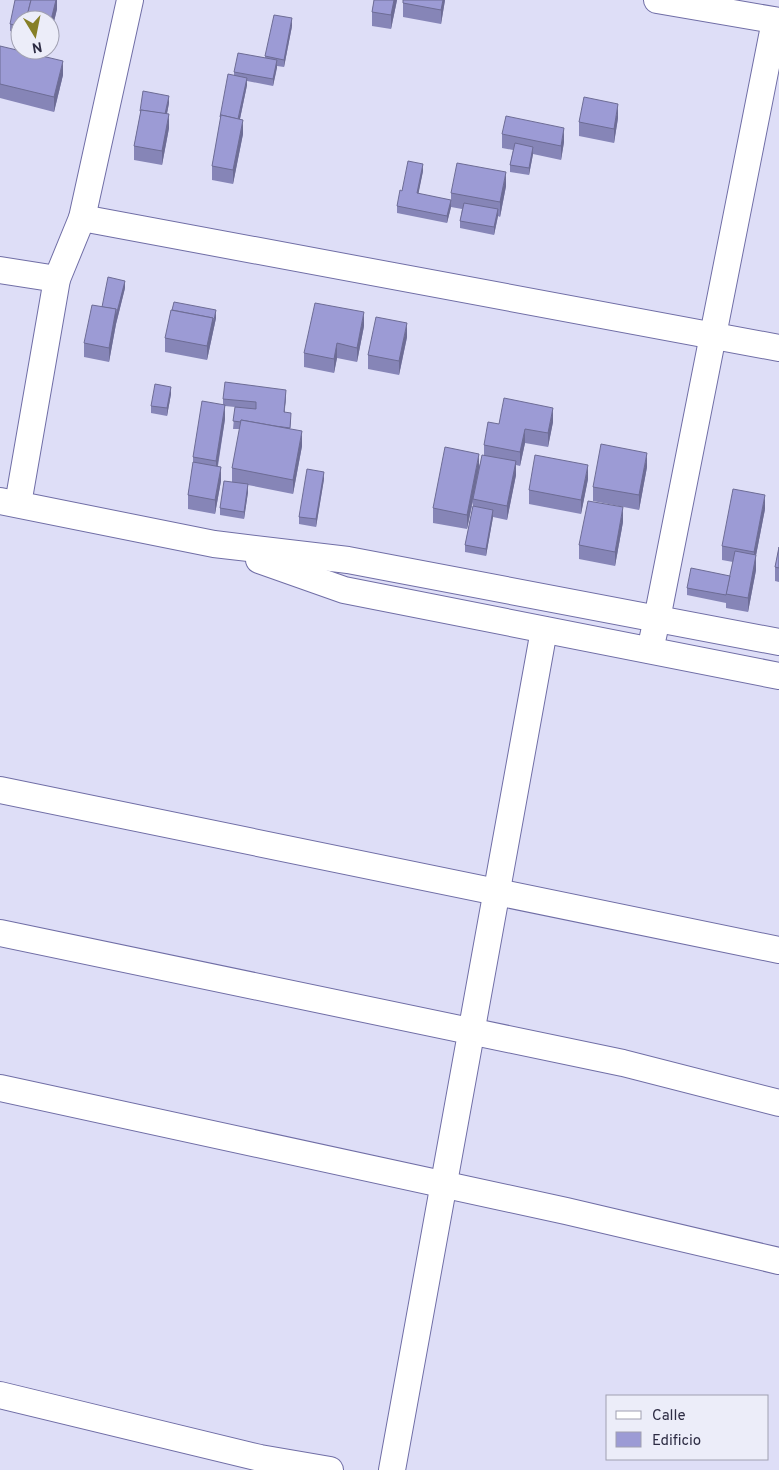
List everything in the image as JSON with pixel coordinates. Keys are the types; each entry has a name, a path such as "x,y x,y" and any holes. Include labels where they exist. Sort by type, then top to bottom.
{"street":[{"path":"130,0 82,218 57,279 9,503 214,544 348,560 779,642"},
{"path":"650,650 658,619 777,21 657,0"},
{"path":"82,218 779,348"},
{"path":"0,270 57,279"},
{"path":"214,544 344,590 779,676"},
{"path":"392,1470 544,630"},
{"path":"0,790 779,950"},
{"path":"0,933 624,1063 779,1103"},
{"path":"0,1088 566,1211 779,1261"},
{"path":"0,1396 259,1464 330,1470"}],"building":[{"path":"15,0 31,0 28,10 13,10"},
{"path":"31,0 56,0 54,10 28,10"},
{"path":"374,0 394,0 391,15 372,12"},
{"path":"403,0 443,0 441,10 403,3"},
{"path":"274,15 292,18 284,60 265,56"},
{"path":"0,46 10,48 10,60 63,61 54,97 0,84"},
{"path":"238,53 277,60 273,79 234,72"},
{"path":"228,74 247,78 238,119 221,115 220,117"},
{"path":"143,91 169,96 165,114 140,111"},
{"path":"584,97 618,104 614,129 579,122"},
{"path":"141,110 169,114 162,151 134,146"},
{"path":"221,115 243,120 233,170 212,166"},
{"path":"506,116 564,128 561,146 502,134"},
{"path":"515,143 533,147 529,168 510,165"},
{"path":"408,161 423,164 417,193 451,200 447,216 397,206"},
{"path":"457,163 506,172 500,202 451,193"},
{"path":"464,203 498,209 494,227 460,221"},
{"path":"108,277 125,281 116,316 116,309 102,307"},
{"path":"174,302 216,310 213,325 213,318 172,310"},
{"path":"315,303 364,312 357,348 337,343 334,359 304,353"},
{"path":"92,305 116,309 109,348 84,343"},
{"path":"171,310 213,318 207,346 165,338"},
{"path":"376,317 407,323 399,361 368,355"},
{"path":"225,382 286,390 284,412 291,413 290,428 241,420 241,422 233,421 235,407 256,409 256,402 223,399"},
{"path":"155,384 171,387 167,408 151,406"},
{"path":"504,398 553,408 548,433 525,429 520,452 484,445 488,422 499,424"},
{"path":"202,401 225,405 216,461 193,457"},
{"path":"241,420 302,431 293,480 232,468"},
{"path":"601,444 647,453 639,495 593,487"},
{"path":"445,447 479,454 467,515 433,508"},
{"path":"482,455 516,461 507,506 473,499"},
{"path":"535,455 588,465 581,500 529,490"},
{"path":"193,462 221,467 215,500 188,495"},
{"path":"307,469 324,472 316,519 299,517"},
{"path":"224,481 248,484 244,512 220,508"},
{"path":"733,489 765,495 754,552 722,546"},
{"path":"588,501 623,507 615,552 579,545"},
{"path":"473,506 493,510 486,549 465,545"},
{"path":"779,547 779,568 775,567"},
{"path":"735,551 756,555 748,598 726,594"},
{"path":"691,568 730,576 726,595 687,588"}]}
